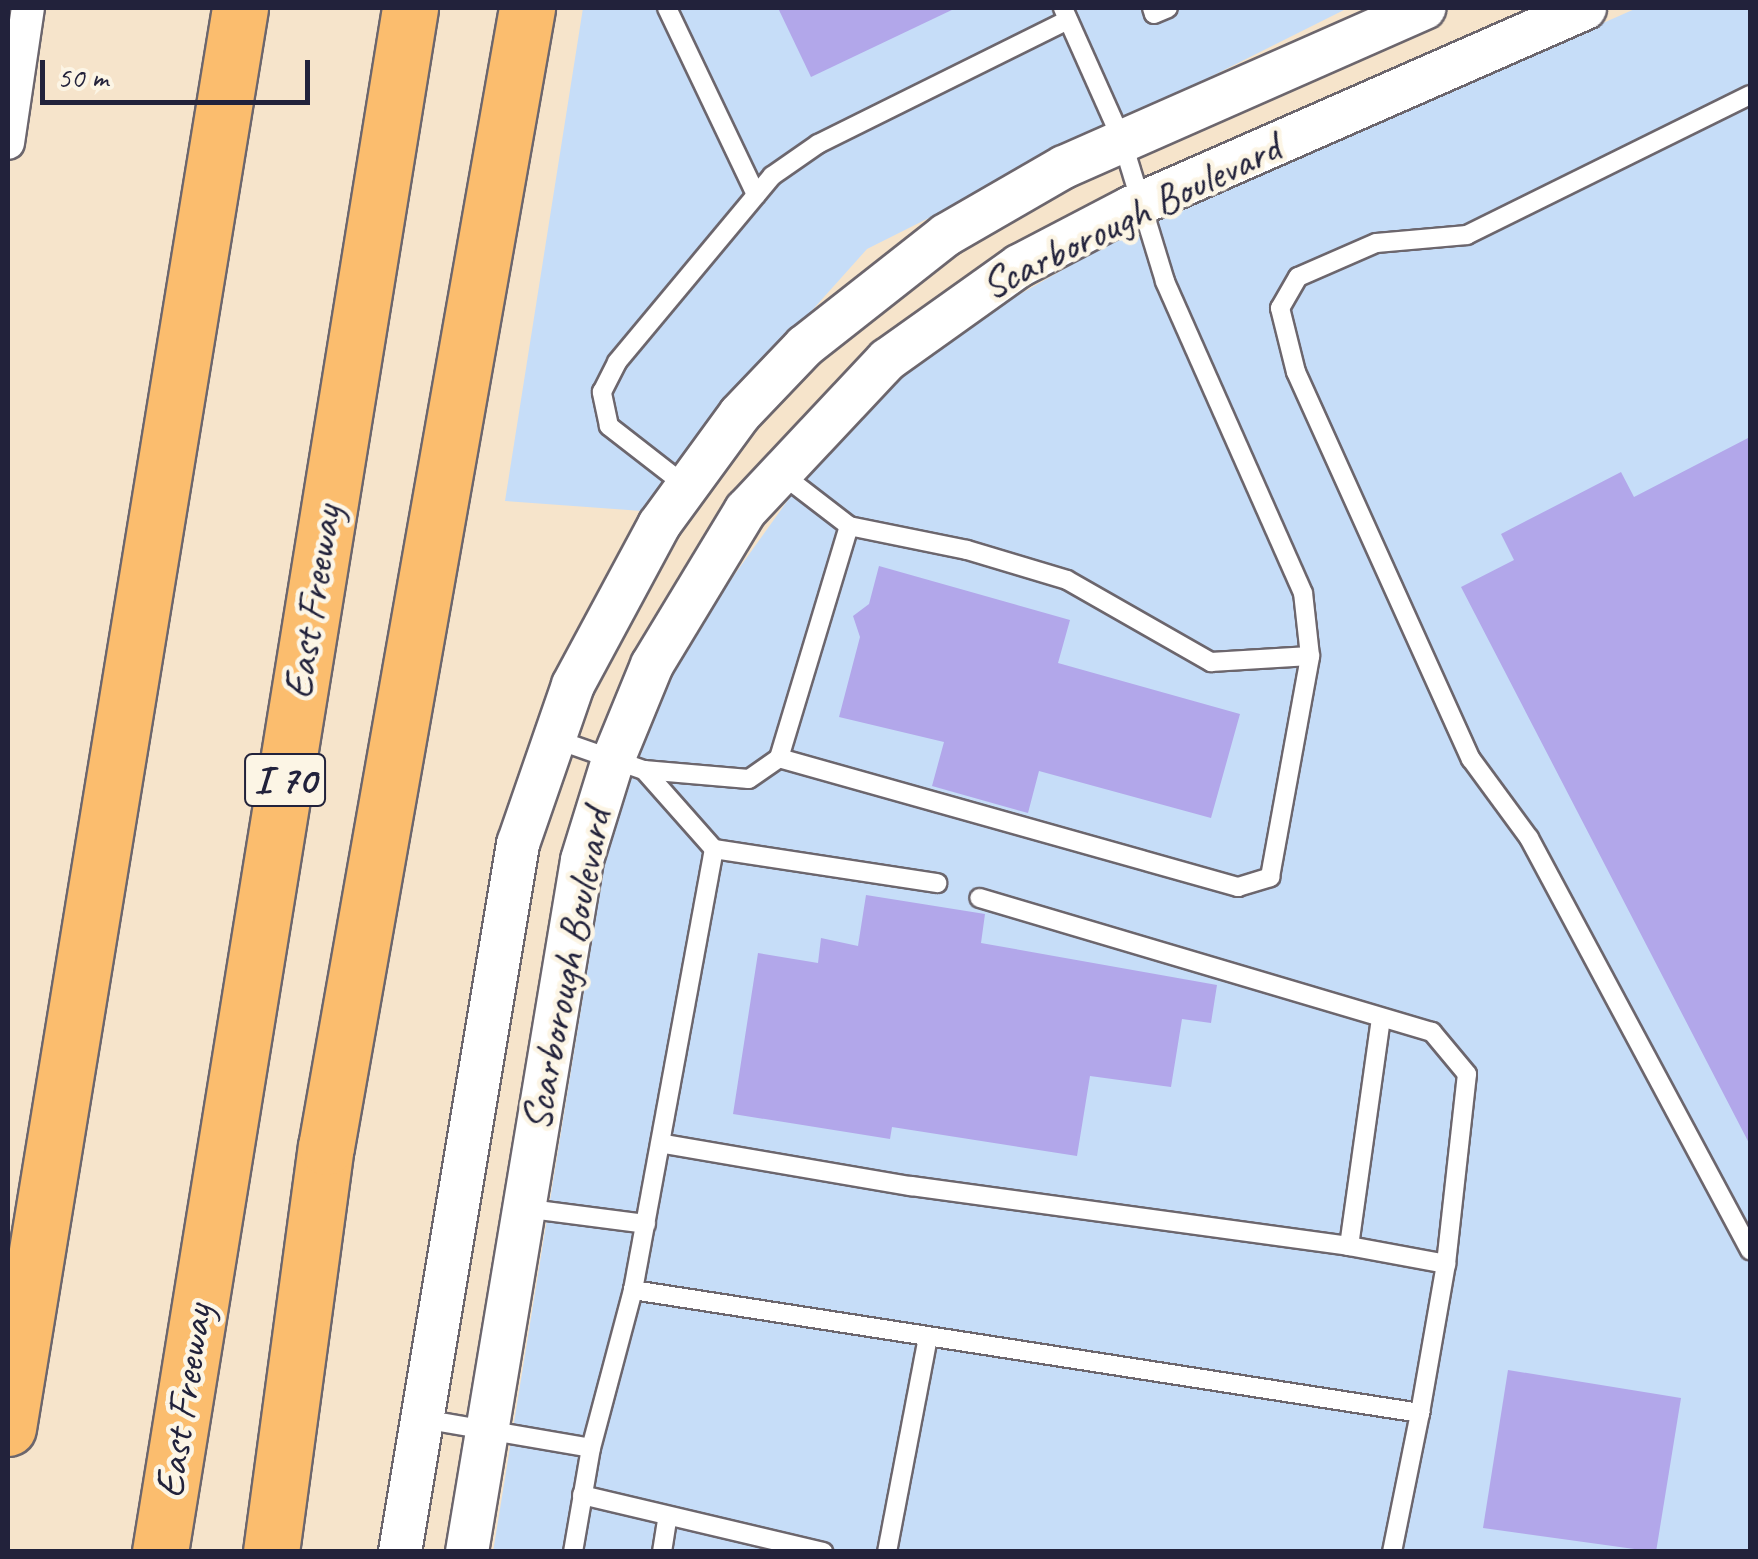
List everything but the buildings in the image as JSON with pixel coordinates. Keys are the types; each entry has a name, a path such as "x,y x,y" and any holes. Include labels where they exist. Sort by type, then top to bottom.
{"highway":[{"path":"8,1428 240,8"},
{"name":"East Freeway","path":"160,1552 410,8"},
{"path":"271,1552 326,1147 526,8"}],"street":[{"path":"8,143 28,8"},
{"name":"Scarborough Boulevard","path":"400,1552 507,891 551,738 604,618 686,486 771,380 874,287 1005,198 1122,140 1425,8"},
{"name":"Scarborough Boulevard","path":"467,1552 571,910 629,765 652,665 696,586 778,471 886,360 957,306 1019,266 1142,204 1585,8"}],"lane":[{"path":"667,8 756,195"},
{"path":"1152,8 1154,14 1168,8"},
{"path":"686,486 610,426 602,392 618,362 756,195 818,144 1066,14 1122,140 1165,281 1303,592 1310,656 1270,877 1238,887 779,758"},
{"path":"1750,95 1467,235 1376,242 1298,277 1280,308 1296,372 1471,759 1529,838 1750,1250"},
{"path":"778,471 849,526 967,550 1067,580 1211,662 1310,656"},
{"path":"551,738 629,765 748,778 779,758 849,526"},
{"path":"629,765 714,849 936,883"},
{"path":"572,1552 590,1448 633,1290 664,1144 714,849"},
{"path":"979,898 1432,1032 1467,1074 1446,1264 1392,1552"},
{"path":"1349,1246 1381,1018"},
{"path":"664,1144 911,1186 1349,1246 1446,1264"},
{"path":"522,1208 646,1224"},
{"path":"633,1290 1420,1413"},
{"path":"887,1552 928,1338"},
{"path":"422,1419 590,1448"},
{"path":"582,1494 668,1519 823,1552"},
{"path":"662,1552 668,1519"}],"shaded area":[{"path":"583,8 1348,8 867,249 695,441 642,511 505,501"},
{"path":"1637,8 1750,8 1750,1551 493,1552 612,818 689,638 844,422 954,332 1120,237"}]}
